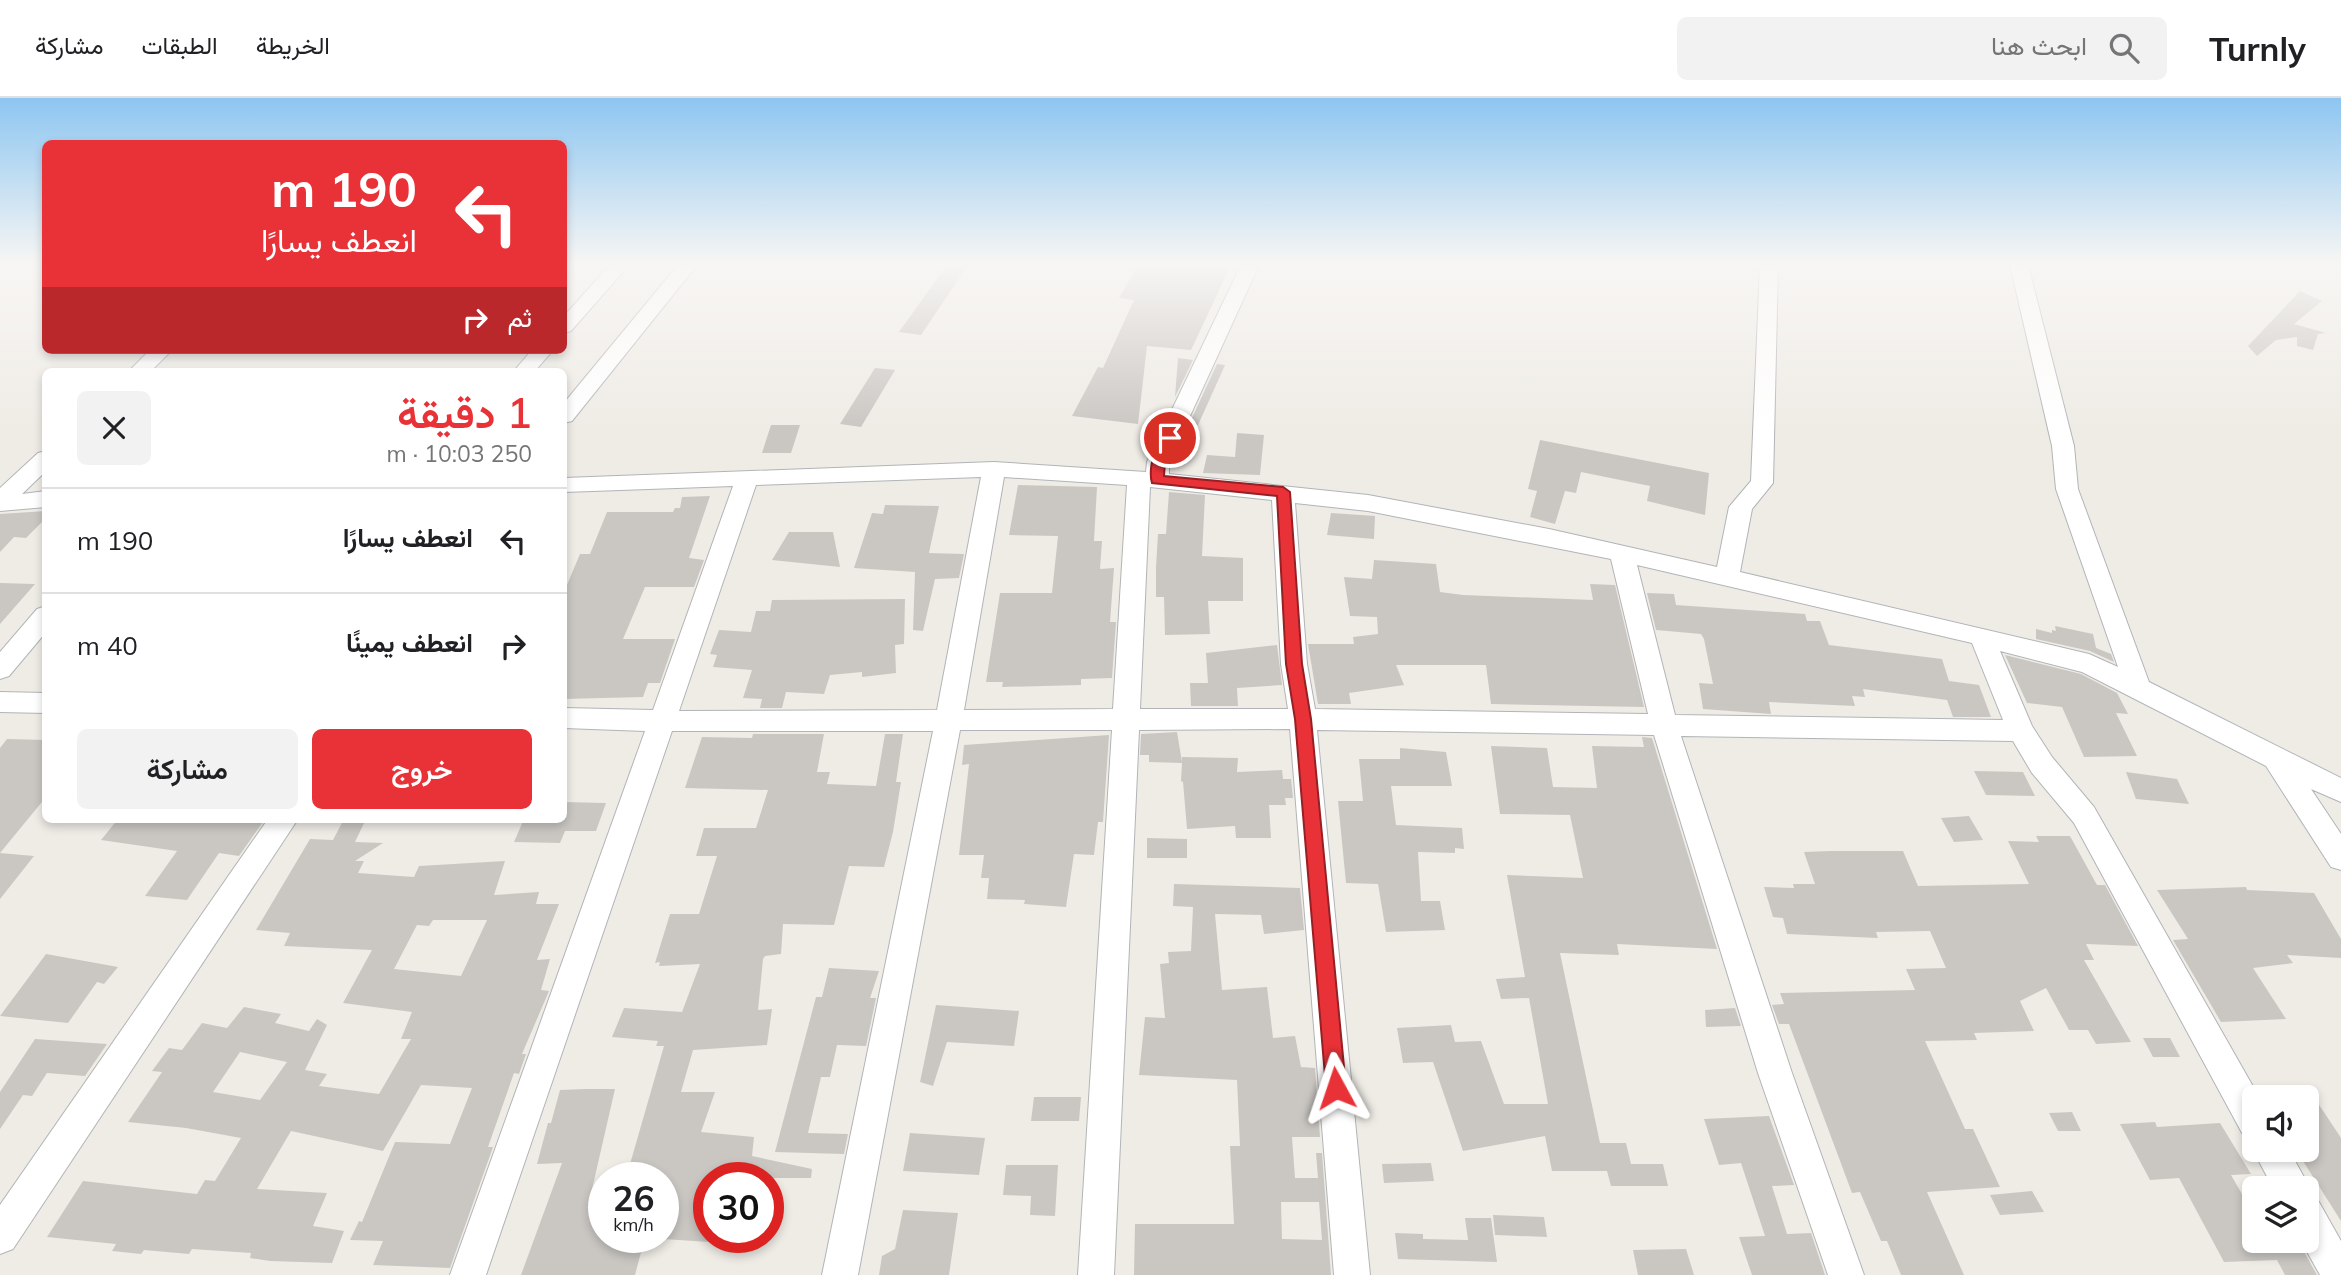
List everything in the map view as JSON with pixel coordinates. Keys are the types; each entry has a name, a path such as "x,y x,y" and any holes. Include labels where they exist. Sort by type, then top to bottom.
{"street":[{"path":"567,412 643,320"},
{"path":"1096,1275 1128,718 1148,479 1224,320"},
{"path":"1727,578 1741,507 1762,483 1767,320"},
{"path":"2032,320 2063,446 2067,489 2111,606 2137,687"},
{"path":"142,368 158,354"},
{"path":"527,368 539,354"},
{"path":"0,502 42,462"},
{"path":"840,1275 949,718 994,470"},
{"path":"567,485 994,470 1148,479 1368,503 1622,554 1982,636 2089,664 2341,791"},
{"path":"468,1275 746,480"},
{"path":"1283,492 1294,664 1303,719 1352,1275"},
{"path":"0,502 42,499"},
{"path":"1622,554 1664,725 1775,1073 1846,1275"},
{"path":"0,669 42,620"},
{"path":"1982,636 1998,682 2021,731 2042,765 2084,815 2242,1099"},
{"path":"0,702 42,703"},
{"path":"567,718 663,721 949,718 1303,719 2021,731"},
{"path":"2277,761 2341,858"},
{"path":"0,1236 281,823"},
{"path":"2319,1238 2340,1275"}],"building":[{"path":"908,320 931,320 921,335 899,332"},
{"path":"1125,320 1205,320 1191,350 1147,346 1138,424 1072,416 1098,367 1103,368"},
{"path":"2273,320 2299,320 2294,324 2326,333 2318,334 2313,350 2297,346 2297,337 2276,340 2257,356 2248,346"},
{"path":"1178,358 1193,360 1175,397"},
{"path":"1217,364 1225,365 1194,434 1185,433"},
{"path":"875,368 895,370 861,427 840,424"},
{"path":"771,425 800,425 791,453 762,453"},
{"path":"1237,433 1264,435 1260,475 1203,473 1207,455 1235,457"},
{"path":"1540,440 1709,473 1705,515 1647,501 1650,486 1581,472 1576,493 1565,491 1555,524 1530,517 1537,491 1528,489"},
{"path":"1018,485 1097,487 1094,541 1102,541 1100,569 1114,568 1110,622 1116,622 1112,678 1081,679 1081,685 1002,687 1003,682 986,682 1000,593 1052,593 1058,536 1009,535"},
{"path":"1169,492 1205,495 1202,556 1243,558 1243,601 1208,601 1210,634 1165,635 1164,597 1156,597 1156,567 1158,534 1166,534"},
{"path":"710,496 689,558 704,560 694,587 645,587 623,639 675,639 660,683 648,683 643,697 567,699 567,585 580,554 590,554 607,512 673,512 675,508 680,508 682,497"},
{"path":"885,505 939,506 929,553 964,554 959,578 935,579 923,631 913,630 915,572 854,568 872,513 883,514"},
{"path":"42,511 42,522 26,538 14,537 0,552 0,514"},
{"path":"1331,513 1375,516 1374,539 1327,535"},
{"path":"789,532 833,532 840,567 772,560"},
{"path":"1374,560 1436,564 1440,592 1463,595 1593,600 1590,584 1615,585 1644,707 1491,704 1486,665 1396,665 1404,685 1349,693 1351,704 1318,704 1308,644 1354,644 1353,637 1378,634 1377,617 1350,616 1344,577 1372,579"},
{"path":"0,583 35,584 0,624"},
{"path":"1647,593 1674,594 1676,605 1805,614 1807,621 1820,621 1829,645 1942,659 1949,681 1979,685 1991,717 1953,717 1947,700 1863,689 1865,697 1852,696 1855,706 1769,702 1771,714 1703,709 1699,683 1713,684 1704,639 1701,634 1656,630"},
{"path":"905,599 904,644 895,645 896,673 862,677 862,672 830,675 824,694 786,692 782,708 760,708 762,699 743,698 752,670 713,667 717,655 710,654 719,630 751,632 756,611 770,611 772,600"},
{"path":"2055,626 2093,634 2096,648 2111,654 2114,662 2090,651 2036,639 2036,629 2052,633 2052,630 2056,631"},
{"path":"1277,645 1282,685 1237,688 1238,706 1191,706 1190,683 1208,683 1206,653"},
{"path":"2005,655 2081,674 2117,693 2128,714 2116,713 2137,756 2084,757 2062,707 2027,703"},
{"path":"1177,732 1182,762 1182,757 1238,758 1237,772 1282,770 1283,779 1291,779 1293,798 1285,798 1286,805 1269,805 1271,838 1236,838 1235,826 1187,829 1181,781 1182,763 1149,762 1149,755 1140,755 1141,734"},
{"path":"753,734 824,734 817,772 830,772 827,784 876,786 885,734 903,734 896,782 901,782 884,867 849,866 834,925 783,924 781,954 765,956 763,959 758,1010 772,1009 767,1045 693,1050 681,1092 715,1092 701,1132 754,1137 752,1156 780,1162 693,1162 693,1241 679,1240 679,1162 631,1162 664,1046 656,1046 658,1041 612,1037 624,1008 682,1012 700,964 659,966 660,962 655,963 670,914 699,914 717,856 696,856 704,828 756,828 768,790 685,788 702,737 752,738"},
{"path":"1109,735 1103,822 1098,822 1094,855 1074,854 1066,907 1024,904 1025,900 987,899 989,878 981,878 984,855 959,855 969,764 962,765 964,745"},
{"path":"1642,737 1652,738 1717,949 1617,944 1619,955 1560,953 1600,1143 1626,1143 1631,1164 1663,1164 1668,1186 1611,1186 1607,1171 1552,1171 1545,1136 1463,1151 1433,1062 1403,1063 1397,1028 1451,1025 1455,1042 1481,1041 1504,1104 1548,1104 1529,998 1501,999 1496,979 1525,977 1507,875 1583,878 1570,815 1500,814 1491,746 1547,748 1553,787 1597,788 1592,746 1644,747"},
{"path":"7,739 42,740 42,802 0,853 0,748"},
{"path":"1400,748 1446,752 1452,786 1391,786 1396,825 1462,828 1464,849 1455,848 1455,853 1418,852 1421,901 1440,901 1445,930 1386,932 1378,884 1346,883 1338,801 1363,801 1359,759 1400,759"},
{"path":"1974,771 2023,772 2035,796 1986,795"},
{"path":"2126,772 2177,779 2189,804 2136,799"},
{"path":"567,802 606,803 596,831 565,831 560,843 514,842 522,823 567,823"},
{"path":"1969,816 1983,840 1954,842 1941,818"},
{"path":"115,823 262,823 239,856 219,853 187,900 145,896 177,851 101,840"},
{"path":"342,823 364,823 355,842 383,843 355,861 364,861 358,873 414,877 419,866 505,861 494,895 539,892 536,904 559,904 537,960 550,959 541,990 549,991 522,1054 526,1054 519,1074 514,1073 488,1147 493,1147 450,1268 373,1265 383,1241 350,1240 359,1221 362,1222 395,1142 450,1144 472,1088 421,1085 383,1151 291,1131 257,1189 327,1193 313,1226 344,1231 332,1263 270,1261 250,1258 251,1253 192,1249 189,1254 144,1250 141,1254 112,1251 116,1244 47,1237 83,1181 197,1194 205,1180 215,1181 241,1138 186,1128 128,1122 162,1072 152,1071 169,1048 182,1050 202,1023 227,1028 244,1007 281,1014 275,1023 309,1031 317,1019 327,1025 305,1070 327,1074 319,1086 379,1094 411,1039 401,1039 412,1012 343,1003 372,950 284,946 290,933 256,930 310,839 333,840","holes":["433,920 487,920 461,976 394,969 417,925 429,926","240,1052 287,1062 260,1100 213,1092"]},
{"path":"2036,836 2070,836 2097,885 2105,885 2138,946 2086,944 2094,960 2084,960 2131,1042 2096,1044 2088,1030 2069,1030 2046,988 2020,1001 2034,1031 1974,1033 1977,1040 1925,1041 1965,1129 1973,1129 2000,1187 1927,1192 1964,1275 1901,1275 1887,1241 1881,1241 1860,1192 1852,1193 1789,1024 1779,1024 1772,1005 1784,1004 1780,993 1915,990 1906,969 1946,968 1930,931 1876,932 1878,938 1787,934 1783,918 1773,917 1764,887 1794,888 1793,884 1815,884 1804,852 1830,851 1903,851 1918,886 2029,884 2008,841 2039,842"},
{"path":"1147,838 1187,839 1187,858 1147,858"},
{"path":"0,853 34,856 0,899"},
{"path":"1174,884 1300,888 1304,930 1264,934 1261,915 1215,914 1222,990 1267,987 1273,1038 1295,1036 1301,1067 1315,1068 1320,1137 1292,1137 1295,1178 1318,1178 1316,1153 1322,1153 1331,1275 1134,1275 1135,1224 1234,1224 1230,1146 1240,1146 1237,1080 1139,1075 1145,1017 1165,1018 1160,964 1169,963 1168,952 1191,951 1193,907 1173,906","holes":["1281,1202 1319,1202 1322,1240 1282,1239"]},
{"path":"2246,887 2247,890 2314,893 2341,939 2341,958 2287,955 2293,963 2253,968 2286,1019 2221,1022 2173,940 2188,939 2157,890"},
{"path":"46,954 118,967 104,984 97,982 68,1023 0,1016"},
{"path":"829,968 879,971 870,998 876,998 866,1046 837,1045 830,1077 821,1077 808,1133 848,1134 844,1154 775,1152 816,997 822,997"},
{"path":"936,1005 1019,1011 1014,1046 947,1042 933,1086 920,1082"},
{"path":"1735,1008 1741,1026 1706,1027 1705,1010"},
{"path":"2143,1038 2170,1038 2180,1057 2153,1057"},
{"path":"35,1039 107,1044 85,1076 47,1073 32,1096 23,1095 0,1129 0,1092"},
{"path":"615,1089 598,1162 588,1162 588,1253 641,1253 635,1275 521,1275 562,1163 537,1164 560,1090"},
{"path":"1034,1097 1081,1097 1079,1121 1031,1121"},
{"path":"2319,1105 2341,1138 2341,1221 2319,1186 2319,1176 2312,1176 2304,1162 2319,1162"},
{"path":"2072,1112 2081,1131 2058,1131 2049,1113"},
{"path":"1769,1116 1794,1185 1772,1186 1787,1234 1811,1233 1825,1275 1752,1275 1739,1237 1765,1236 1741,1163 1719,1165 1704,1119"},
{"path":"2155,1122 2157,1127 2220,1123 2251,1174 2231,1175 2242,1194 2242,1253 2305,1253 2317,1275 2285,1275 2277,1260 2224,1262 2179,1178 2150,1180 2120,1124"},
{"path":"910,1133 985,1138 979,1175 903,1171"},
{"path":"784,1163 812,1169 811,1178 784,1178"},
{"path":"1431,1163 1434,1181 1384,1183 1382,1164"},
{"path":"1006,1165 1058,1165 1055,1216 1030,1215 1031,1196 1003,1195"},
{"path":"2032,1191 2044,1212 2000,1215 1990,1195"},
{"path":"903,1210 958,1213 949,1275 879,1275 882,1256 895,1249"},
{"path":"1493,1215 1544,1217 1547,1237 1495,1235"},
{"path":"1465,1218 1491,1218 1497,1262 1398,1259 1395,1233 1423,1234 1423,1239 1468,1240"},
{"path":"1686,1249 1694,1275 1638,1275 1633,1250"}],"route":[{"path":"1170,438 1158,462 1157,480 1283,492 1294,664 1303,719 1336,1088"}]}
